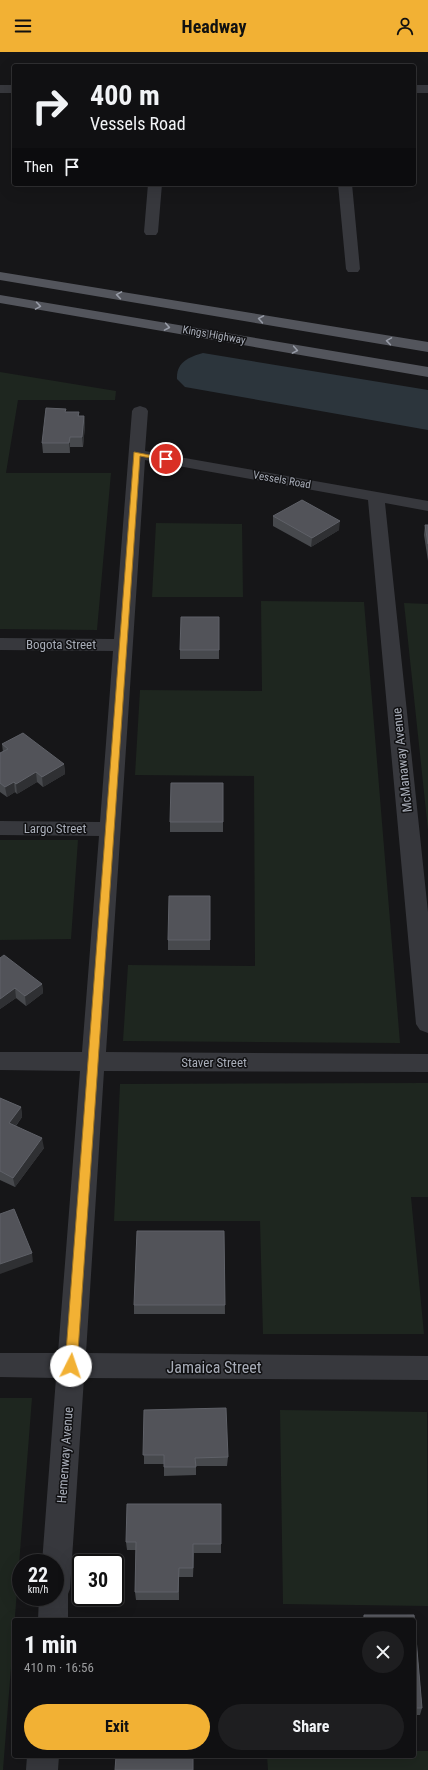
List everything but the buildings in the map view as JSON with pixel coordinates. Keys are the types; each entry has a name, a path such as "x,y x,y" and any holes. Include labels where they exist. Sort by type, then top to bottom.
{"main road":[{"name":"Kings Highway","path":"0,276 428,347"},
{"name":"Kings Highway","path":"0,299 428,372"}],"street":[{"path":"0,89 12,89"},
{"path":"416,89 428,89"},
{"path":"151,232 155,186"},
{"path":"345,186 353,269"},
{"name":"Hemenway Avenue","path":"58,1554 140,411"},
{"name":"Vessels Road","path":"137,454 428,506"},
{"name":"McManaway Avenue","path":"376,497 428,1024"},
{"name":"Bogota Street","path":"0,644 123,645"},
{"name":"Largo Street","path":"0,828 110,828"},
{"name":"Staver Street","path":"0,1061 428,1064"},
{"name":"Jamaica Street","path":"0,1365 428,1368"},
{"path":"53,1618 54,1606"},
{"path":"42,1770 43,1758"}],"shaded area":[{"path":"203,353 428,390 428,430 185,387 177,379 177,373 181,364 193,356"},
{"path":"0,372 116,391 115,400 18,400 6,473 111,473 97,630 0,629"},
{"path":"156,523 242,524 243,597 152,597"},
{"path":"261,601 364,602 400,1043 123,1041 128,965 255,966 254,776 135,775 140,690 262,691"},
{"path":"404,603 428,604 428,830"},
{"path":"0,840 78,840 71,939 0,940"},
{"path":"428,1083 428,1197 411,1197 424,1334 263,1334 260,1221 114,1221 120,1084"},
{"path":"0,1398 32,1398 20,1554 12,1554 12,1606 16,1606 15,1618 12,1618 12,1655 3,1770 0,1770"},
{"path":"280,1410 427,1412 428,1606 283,1604"},
{"path":"416,1751 428,1751 428,1770 268,1770 267,1758 416,1758"}],"route":[{"path":"71,1366 137,454 166,459"}]}
